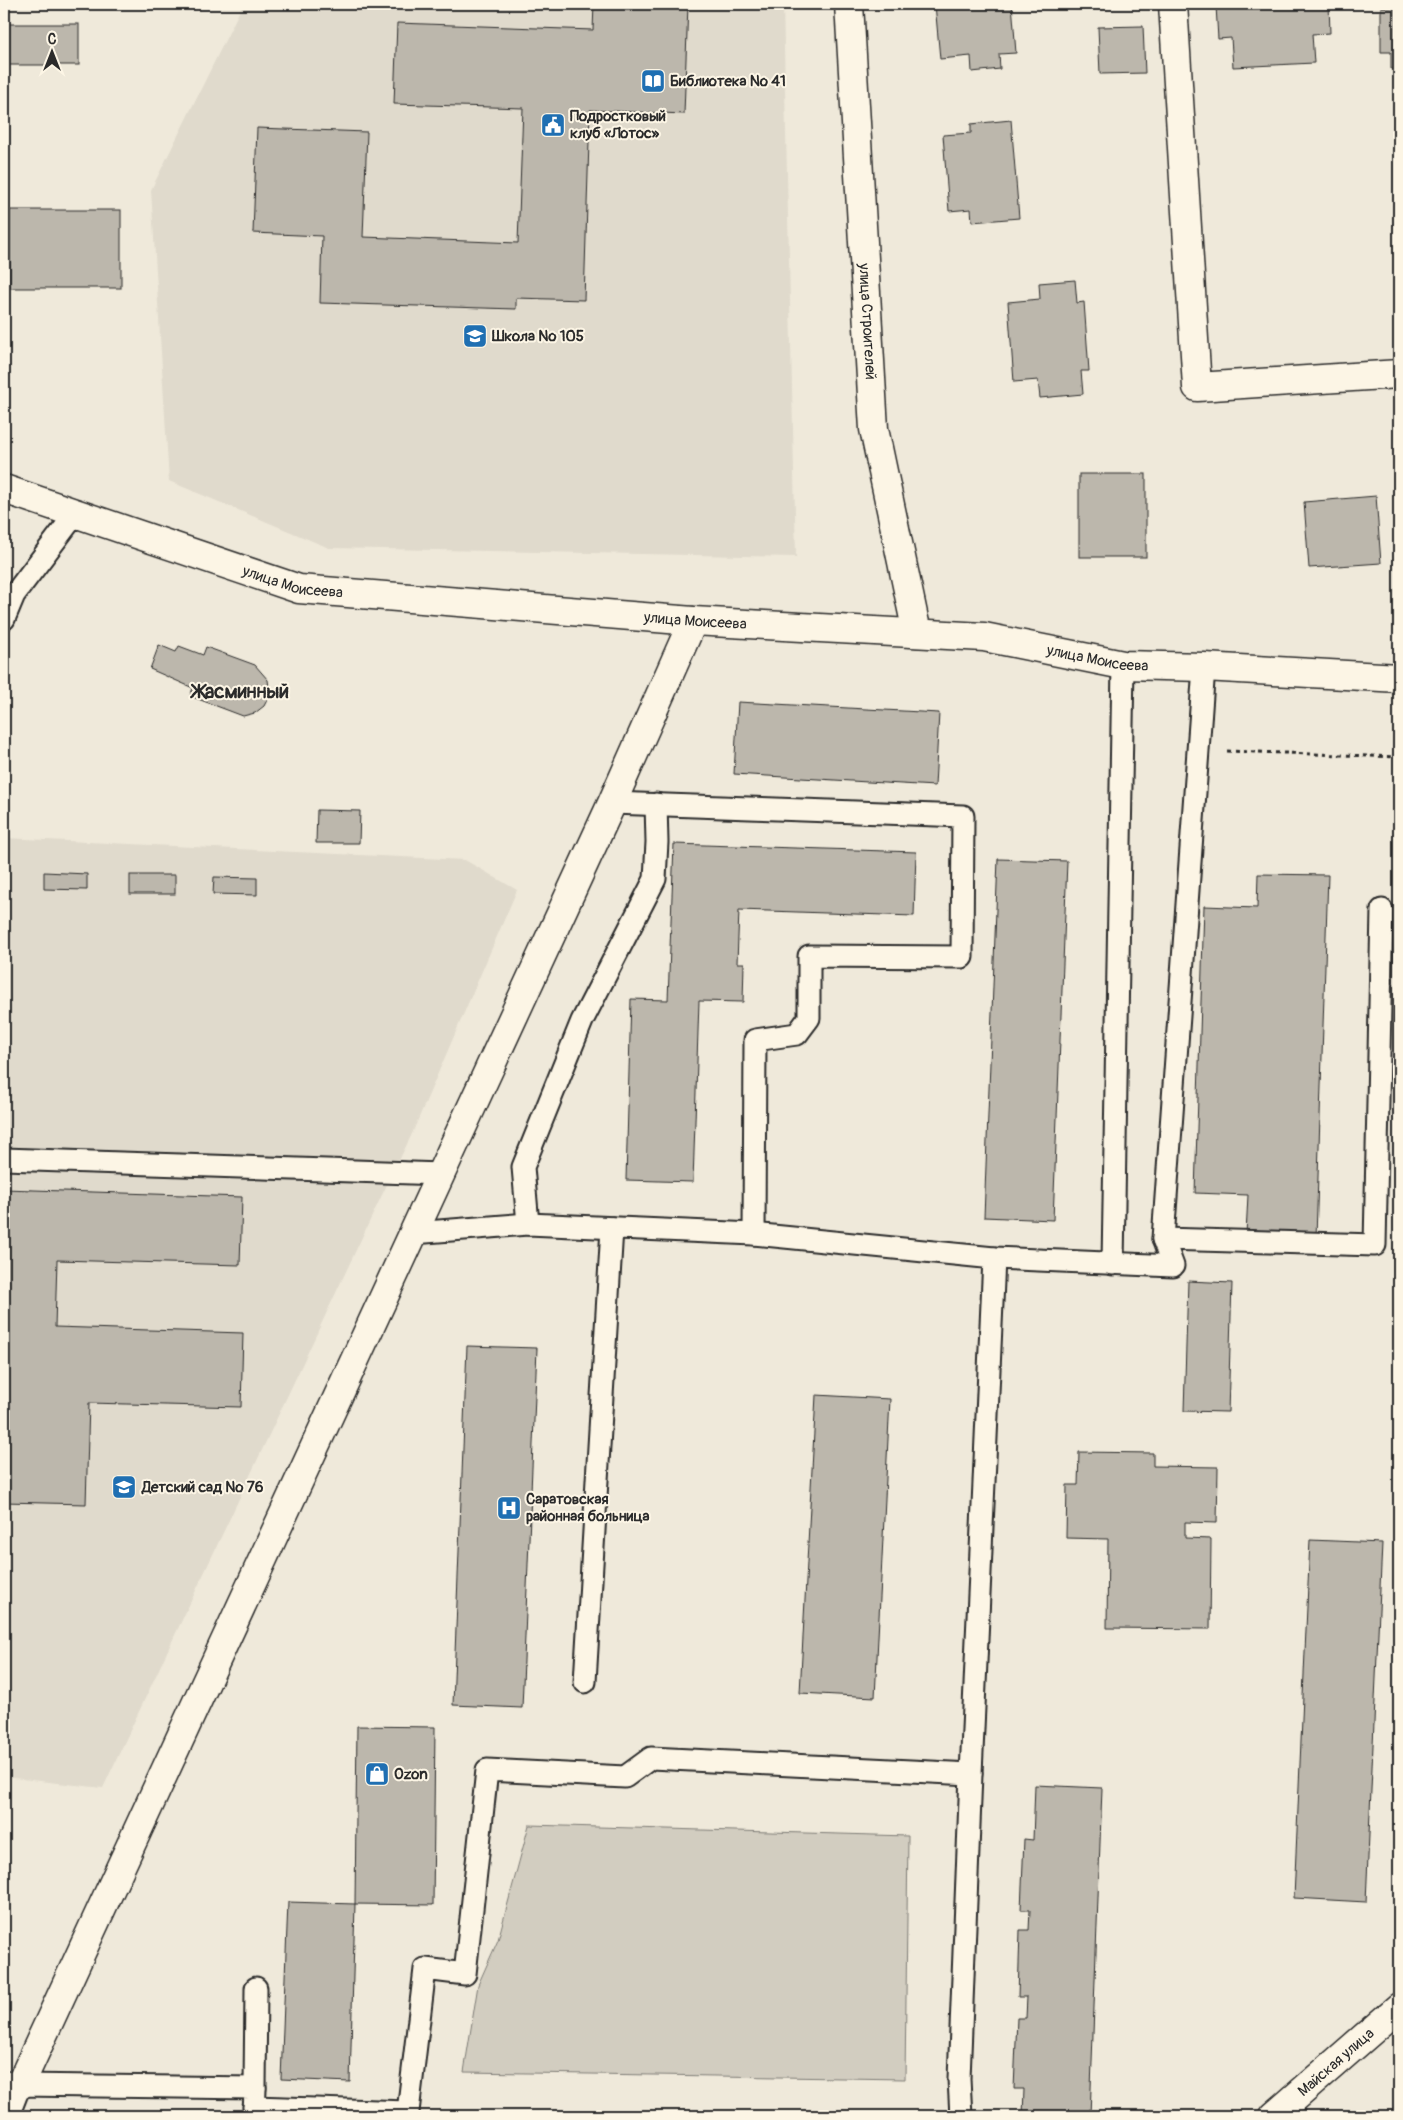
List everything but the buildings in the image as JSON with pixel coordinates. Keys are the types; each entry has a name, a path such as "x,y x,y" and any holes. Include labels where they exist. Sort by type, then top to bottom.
{"street":[{"name":"улица Строителей","path":"849,4 874,429 917,633"},
{"path":"1172,4 1197,387 1399,374"},
{"name":"улица Моисеева","path":"4,489 299,589 692,621 984,637 1123,665 1204,667 1399,678"},
{"path":"12,2086 441,1174 612,803 692,621"},
{"name":"Майская улица","path":"1274,2116 1399,2007"}],"lane":[{"path":"4,619 14,595 76,513"},
{"path":"1113,1264 1123,665"},
{"path":"413,1233 528,1224 754,1234 994,1258 1173,1266 1163,1239 1204,667"},
{"path":"612,803 963,816 962,957 809,956 809,1018 797,1034 755,1040 754,1234"},
{"path":"528,1224 523,1167 582,1021 655,879 657,842 656,804"},
{"path":"1163,1239 1376,1245 1382,910"},
{"path":"4,1159 441,1174"},
{"path":"584,1682 612,1228"},
{"path":"961,2116 959,2079 970,1774 994,1258"},
{"path":"8,2116 12,2086 254,2104 408,2112 425,1969 464,1974 487,1770 625,1777 651,1758 970,1774"},
{"path":"254,2104 256,1988"}],"path":[{"path":"1198,751 1399,757"}],"shaded area":[{"name":"Школа № 105","path":"243,4 783,4 796,557 329,548 169,481 151,190"},
{"name":"Детский сад № 76","path":"4,838 465,860 517,890 411,1136 103,1788 4,1777"},
{"path":"529,1825 908,1836 905,2079 464,2072 478,1985 498,1940"}],"place":[{"name":"Библиотека № 41","path":"653,81"},
{"name":"Подростковый клуб «Лотос»","path":"553,125"},
{"name":"Школа № 105","path":"475,336"},
{"name":"Детский сад № 76","path":"124,1487"},
{"name":"Саратовская районная больница","path":"509,1508"},
{"name":"Ozon","path":"377,1774"}],"district":[{"name":"Жасминный","path":"241,691"}]}
